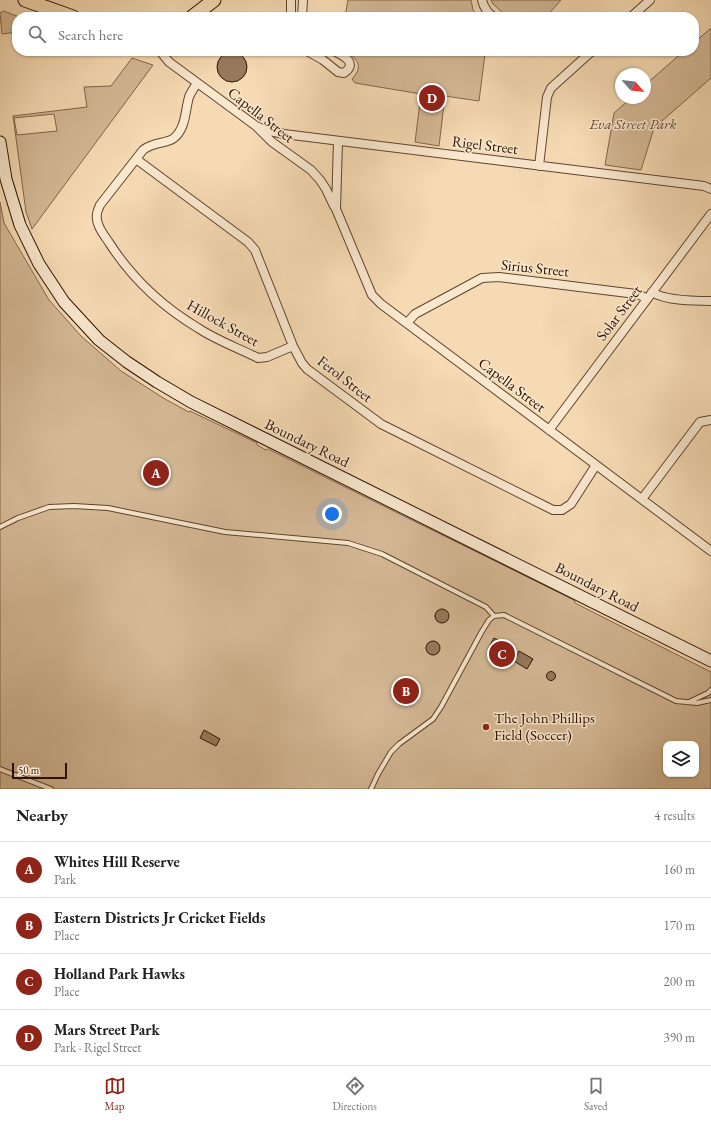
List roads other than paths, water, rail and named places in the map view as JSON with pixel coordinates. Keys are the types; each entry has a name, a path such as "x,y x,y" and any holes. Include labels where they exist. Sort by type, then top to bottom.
{"main road":[{"path":"25,0 60,12"},
{"path":"198,12 214,0"},
{"name":"Boundary Road","path":"0,142 6,179 20,225 39,264 64,302 99,340 127,362 157,382 192,402 711,661"}],"street":[{"path":"290,12 291,0"},
{"path":"302,12 303,0"},
{"path":"482,0 487,12"},
{"path":"636,12 650,0"},
{"name":"Capella Street","path":"164,56 169,62 256,126 272,142 311,170 323,184 336,209 372,295 381,304 711,551"},
{"path":"316,56 338,72 344,73 348,70 350,65 349,60 343,56"},
{"path":"539,166 547,97 551,88 586,56"},
{"name":"Hillock Street","path":"197,83 190,95 183,125 179,134 173,139 149,145 143,150 100,205 97,214 98,222 101,230 123,262 137,279 156,298 198,328 258,358 268,357 293,346"},
{"name":"Rigel Street","path":"256,126 265,130 284,134 704,186 711,189"},
{"name":"Capella Street","path":"336,209 338,141"},
{"name":"Ferol Street","path":"136,159 248,242 255,250 293,346 302,363 307,369 381,424 553,510 562,510 571,504 596,465"},
{"name":"Solar Street","path":"549,430 711,214"},
{"name":"Sirius Street","path":"407,323 414,314 482,278 499,277 640,295 711,302"},
{"path":"642,499 700,422 711,420"}],"lane":[{"path":"0,527 18,518 49,507 74,506 108,508 226,532 348,542 382,554 486,607 494,616"},
{"path":"371,789 391,752 399,744 433,719 441,707 481,632 489,620 494,616 504,615 676,701 697,703 711,700"},
{"path":"689,702 711,690"},
{"path":"0,769 52,789"}],"place":[{"name":"Mars Street Park","path":"432,98"},
{"name":"Whites Hill Reserve","path":"156,473"},
{"name":"Holland Park Hawks","path":"502,654"},
{"name":"Eastern Districts Jr Cricket Fields","path":"406,691"},
{"name":"The John Phillips Field (Soccer)","path":"486,727"}],"park label":[{"name":"Eva Street Park","path":"633,124"}]}
